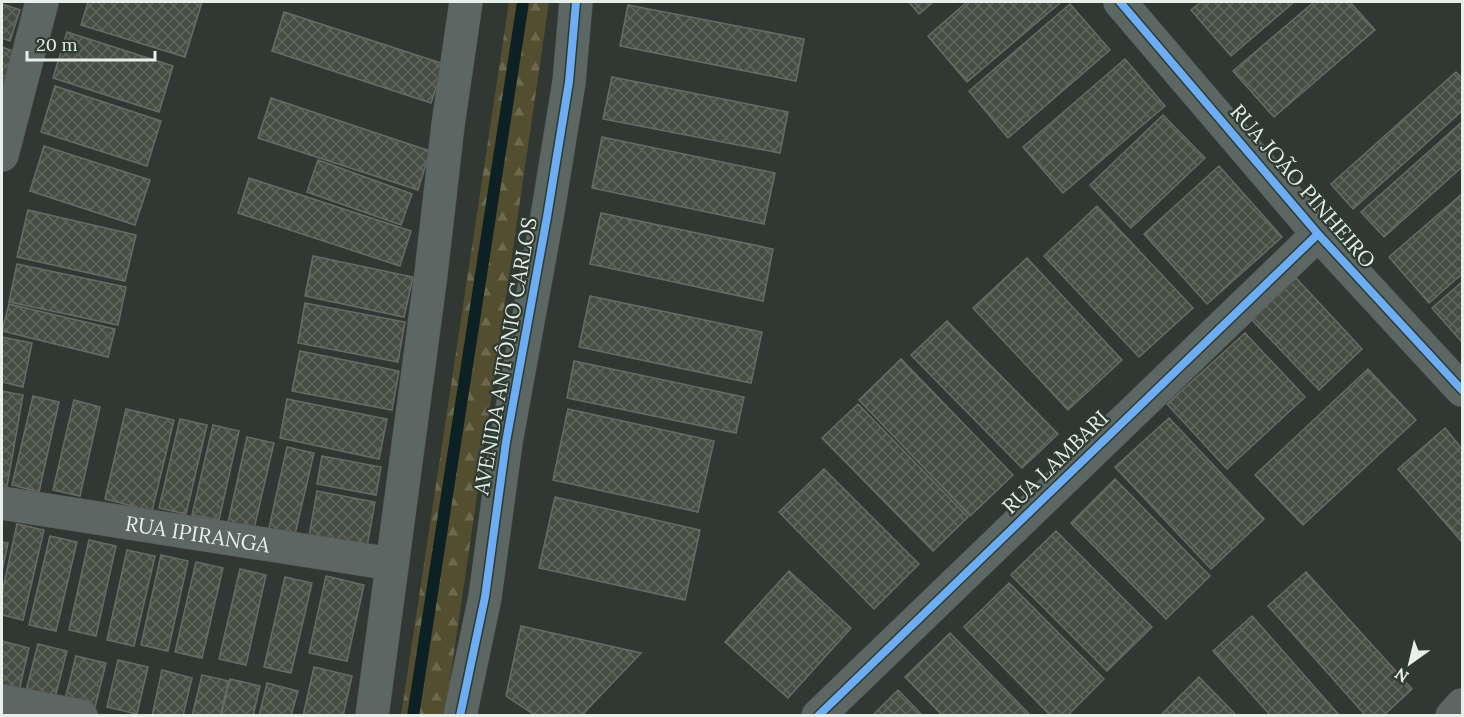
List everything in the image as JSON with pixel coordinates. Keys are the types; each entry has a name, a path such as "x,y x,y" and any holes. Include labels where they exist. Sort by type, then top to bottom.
{"street":[{"path":"2,155 42,2"},
{"path":"372,716 466,2"},
{"name":"AVENIDA ANTÔNIO CARLOS","path":"460,716 485,597 506,442 569,82 576,2"},
{"name":"RUA JOÃO PINHEIRO","path":"1120,2 1318,234 1462,390"},
{"name":"RUA LAMBARI","path":"818,716 1318,234"},
{"name":"RUA IPIRANGA","path":"2,503 392,564"},
{"path":"2,701 81,716"},
{"path":"1452,716 1462,705"}],"green space":[{"path":"509,2 549,2 445,715 401,716"}],"building":[{"path":"88,2 202,2 185,57 81,25"},
{"path":"909,2 933,2 919,14"},
{"path":"967,2 1061,2 967,82 928,36"},
{"path":"1201,2 1294,2 1231,56 1191,10"},
{"path":"1314,2 1350,2 1375,30 1274,117 1233,71"},
{"path":"2,4 20,10 10,41 2,38"},
{"path":"1070,4 1110,50 1008,138 969,91"},
{"path":"628,5 804,39 796,81 620,46"},
{"path":"284,12 444,64 431,103 272,51"},
{"path":"67,32 173,66 159,112 53,78"},
{"path":"2,47 15,52 2,91"},
{"path":"1125,59 1165,106 1063,193 1023,147"},
{"path":"1456,72 1462,78 1462,111 1353,209 1331,184"},
{"path":"612,77 788,112 780,153 603,119"},
{"path":"55,86 161,121 147,166 41,132"},
{"path":"271,98 430,151 418,190 258,138"},
{"path":"1163,115 1205,158 1131,228 1090,185"},
{"path":"1462,122 1462,167 1384,237 1361,212"},
{"path":"602,137 775,173 764,224 592,188"},
{"path":"44,146 150,180 135,225 30,191"},
{"path":"318,160 412,194 401,225 307,192"},
{"path":"1219,166 1282,237 1207,304 1144,234"},
{"path":"249,178 411,231 400,266 238,213"},
{"path":"1462,194 1462,274 1429,303 1389,257"},
{"path":"1097,206 1193,308 1139,357 1044,256"},
{"path":"28,210 136,235 125,281 17,257"},
{"path":"601,213 773,249 763,301 590,264"},
{"path":"313,256 413,277 404,317 305,296"},
{"path":"1027,258 1122,360 1068,410 973,308"},
{"path":"17,264 126,287 118,325 9,302"},
{"path":"1296,278 1362,349 1319,390 1251,319"},
{"path":"1462,282 1462,342 1432,308"},
{"path":"590,296 762,332 751,383 579,347"},
{"path":"305,303 405,322 398,362 298,343"},
{"path":"9,304 115,329 108,357 2,331"},
{"path":"947,321 1058,434 1022,468 911,355"},
{"path":"1245,333 1305,397 1227,469 1167,404"},
{"path":"2,337 32,343 23,387 2,382"},
{"path":"300,351 399,371 392,410 292,391"},
{"path":"901,359 1013,475 970,516 859,400"},
{"path":"574,361 744,397 736,433 567,398"},
{"path":"1368,369 1416,420 1303,525 1255,475"},
{"path":"2,391 23,395 6,492 2,492"},
{"path":"33,396 59,402 39,492 12,485"},
{"path":"287,399 387,419 379,459 280,438"},
{"path":"74,400 100,407 80,496 53,490"},
{"path":"858,404 968,517 933,551 822,438"},
{"path":"126,409 174,420 152,511 105,499"},
{"path":"568,409 714,441 698,512 553,480"},
{"path":"1169,418 1264,519 1211,569 1115,467"},
{"path":"180,419 207,425 186,514 159,508"},
{"path":"213,425 239,431 219,520 192,515"},
{"path":"1445,428 1462,449 1462,542 1398,469"},
{"path":"247,437 274,443 253,533 227,527"},
{"path":"287,447 314,453 293,543 267,537"},
{"path":"322,456 381,467 376,495 317,484"},
{"path":"824,469 919,564 874,609 779,512"},
{"path":"1115,479 1210,576 1166,619 1071,523"},
{"path":"317,491 375,502 366,552 308,542"},
{"path":"555,497 700,530 685,600 539,568"},
{"path":"17,524 44,530 23,620 2,615 2,593"},
{"path":"1056,531 1152,627 1107,671 1011,575"},
{"path":"50,536 77,542 56,631 29,625"},
{"path":"89,540 116,546 96,636 69,630"},
{"path":"2,542 8,543 2,571"},
{"path":"127,550 155,556 134,646 107,640"},
{"path":"161,555 188,561 168,651 141,645"},
{"path":"196,562 223,568 202,658 175,652"},
{"path":"240,569 266,575 246,665 219,659"},
{"path":"789,571 851,628 788,698 725,642"},
{"path":"1306,572 1412,689 1383,716 1366,716 1268,606"},
{"path":"326,576 364,585 347,661 309,653"},
{"path":"285,577 312,583 291,673 264,667"},
{"path":"1009,583 1104,679 1067,716 1051,716 964,627"},
{"path":"1252,616 1340,716 1271,716 1213,651"},
{"path":"521,626 641,653 581,716 536,716 506,696"},
{"path":"950,633 1031,716 943,716 905,677"},
{"path":"2,641 29,648 18,695 2,691"},
{"path":"38,644 67,651 55,698 26,691"},
{"path":"76,656 106,663 94,711 64,703"},
{"path":"118,660 148,667 137,714 107,707"},
{"path":"314,667 352,676 343,716 303,716"},
{"path":"162,670 192,678 183,716 152,716"},
{"path":"202,675 229,681 220,716 192,716"},
{"path":"1199,677 1237,716 1164,716 1162,714"},
{"path":"230,679 260,686 253,716 221,716"},
{"path":"267,683 298,691 291,716 259,716"},
{"path":"898,690 923,716 872,716"}],"waterway":[{"path":"413,716 523,2"}],"cycle path":[{"path":"460,716 485,597 506,442 569,82 576,2"},
{"path":"1120,2 1318,234 1462,390"},
{"path":"818,716 1318,234"}]}
